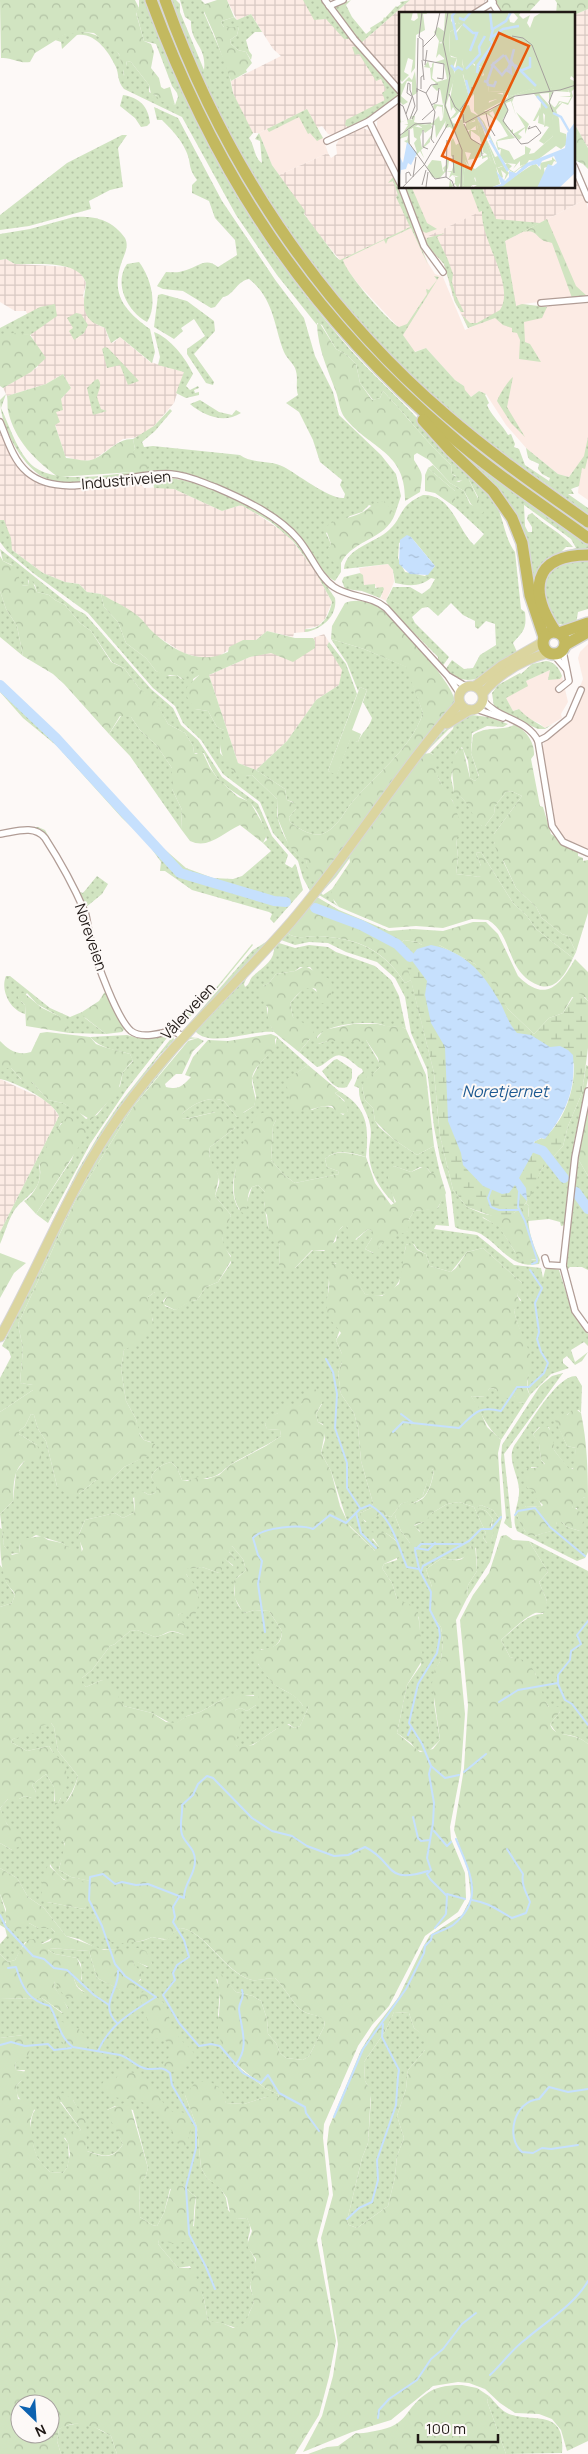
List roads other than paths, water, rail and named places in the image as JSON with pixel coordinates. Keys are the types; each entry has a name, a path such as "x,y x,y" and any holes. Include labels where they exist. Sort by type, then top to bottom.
{"highway":[{"path":"151,0 204,126 249,206 317,301 359,350 402,393 467,449 588,538"},
{"path":"165,0 190,66 230,147 274,220 321,285 382,354 440,410 495,455 588,522"},
{"path":"402,393 447,446 496,495 512,518 522,544 530,595 544,648 558,651 588,632"},
{"path":"558,651 564,638 557,633 540,600 538,589 540,578 547,568 559,560 588,555"},
{"path":"543,640 549,633 557,633 588,623"}],"main road":[{"path":"543,640 471,686 483,697 498,678 513,668 531,658 558,651"},
{"name":"Vålerveien","path":"0,1337 96,1151 127,1105 184,1037 267,948 317,890 419,753 437,732 460,698 471,686"},
{"name":"Vålerveien","path":"437,732 473,709 483,697"},
{"path":"460,698 473,709"}],"street":[{"path":"342,0 327,3 354,39 399,89"},
{"path":"477,12 492,1"},
{"path":"327,141 369,121 399,99"},
{"path":"369,121 399,181"},
{"path":"576,170 588,197"},
{"path":"402,189 424,246 443,272"},
{"path":"541,303 588,299"},
{"name":"Industriveien","path":"0,422 22,467 47,483 71,485 172,474 193,479 245,502 288,528 302,543 325,579 334,587 350,596 375,601 386,608 448,676 460,698"},
{"path":"558,651 567,671 569,681 559,689"},
{"path":"558,651 567,671"},
{"name":"Industriveien","path":"448,676 471,686"},
{"path":"537,738 550,733 572,714 581,690"},
{"path":"483,697 493,711 525,727 537,738 552,826 563,842 588,853"},
{"path":"473,709 506,718"},
{"name":"Noreveien","path":"0,834 32,830 40,832 45,838 86,914 96,958 118,1013 127,1027 133,1033 156,1034 172,1030 184,1037"},
{"path":"588,1091 563,1229 563,1266 575,1311 588,1329"},
{"path":"545,1258 547,1265 563,1266"}],"water":[{"path":"407,535 411,537 435,566 428,575 410,574 399,564 400,540"},
{"name":"Noretjernet","path":"431,945 455,953 474,966 489,984 517,1033 531,1035 550,1047 560,1046 573,1055 573,1079 564,1110 545,1139 541,1138 534,1142 535,1149 519,1178 526,1188 527,1201 515,1185 509,1193 502,1194 483,1186 463,1165 461,1153 448,1121 445,1047 431,1023 425,995 427,981 410,958 417,949"}],"waterway":[{"path":"0,685 56,738 180,873 274,901 286,902"},
{"path":"315,908 361,925 397,944 410,957"},
{"path":"535,1148 543,1151 564,1178"},
{"path":"491,1190 488,1198 491,1207 499,1210 519,1210"},
{"path":"519,1192 518,1207 525,1221 537,1259 537,1262 532,1264"},
{"path":"576,1192 588,1209"},
{"path":"393,1432 403,1422 459,1428 477,1412 487,1409 501,1411 517,1387 529,1387 544,1373 548,1363 541,1352 537,1339 539,1332 535,1303 542,1288 530,1270"},
{"path":"326,1359 333,1372 337,1394 335,1428 347,1463 347,1488 360,1508"},
{"path":"401,1414 413,1423"},
{"path":"265,1632 258,1584 262,1561 258,1555 253,1538 265,1531 291,1527 313,1529 330,1515 346,1523 360,1509 370,1505 378,1510 389,1524 407,1567 419,1569"},
{"path":"515,1515 518,1511 535,1508 550,1527 585,1556"},
{"path":"356,1513 361,1533 376,1548"},
{"path":"421,1571 423,1566 469,1541 481,1529 491,1529 501,1517"},
{"path":"415,1548 428,1550 435,1543"},
{"path":"435,1928 446,1914 447,1896 427,1874 431,1870 427,1858 433,1823 434,1803 429,1774 431,1766 422,1744 409,1723 418,1684 437,1653 440,1636 439,1628 430,1610 431,1592 419,1569 415,1550 421,1544 461,1544"},
{"path":"499,1702 518,1690 558,1683 558,1675 570,1660 571,1651 581,1644 577,1635 588,1621"},
{"path":"558,1684 565,1700 572,1704 588,1725"},
{"path":"408,1735 411,1728"},
{"path":"464,1772 486,1754"},
{"path":"431,1766 445,1778 459,1775"},
{"path":"98,2051 115,2026 130,2013 156,1997 125,1976 115,1964 102,1926 89,1900 90,1877 103,1874 115,1884 122,1882 136,1885 148,1884 184,1898 184,1892 195,1866 195,1857 183,1837 181,1825 182,1805 193,1795 198,1784 207,1776 213,1778 252,1818 272,1831 292,1836 307,1846 334,1856 348,1855 365,1847 382,1859 396,1874 414,1875 428,1871"},
{"path":"413,1817 418,1838 421,1841 430,1840"},
{"path":"434,1831 447,1846 451,1842"},
{"path":"334,2117 363,2049 406,1989 424,1953 425,1946 431,1940 432,1935 453,1925 463,1915 469,1905 472,1895 472,1884 466,1862 456,1839"},
{"path":"472,1900 489,1905 512,1918 526,1913 530,1902 523,1885 523,1874 507,1849"},
{"path":"447,1894 465,1899"},
{"path":"179,1897 173,1907 175,1917 173,1922 184,1940 189,1957 177,1965 173,1973 175,1980 163,1995 179,2023 199,2046 211,2044 220,2046 243,2073 261,2083 268,2075 279,2093 305,2107 306,2113 319,2131"},
{"path":"0,1915 6,1927 33,1956 44,1959 54,1968 67,1970 94,1995 109,2005"},
{"path":"8,1968 16,1967 27,1992 37,2001 50,2006 62,2033 73,2047 120,2055 144,2068 161,2068 170,2073 172,2085 196,2127 196,2148 186,2187 189,2234 215,2289"},
{"path":"117,2023 109,2010 109,2003 118,1978 118,1971"},
{"path":"236,2064 243,2051 244,2044 239,2009 243,1996 242,1990"},
{"path":"347,2219 359,2208 372,2202 378,2180 377,2160 396,2105 399,2070 382,2037 383,2024"},
{"path":"0,2045 11,2042 25,2046 48,2044 54,2050 71,2048"},
{"path":"578,2145 551,2149 542,2148 533,2153 522,2152 514,2138 513,2129 518,2113 523,2106 530,2101 539,2099 549,2087 568,2092 588,2089"},
{"path":"490,2375 521,2343 568,2305 588,2281"},
{"path":"378,2418 379,2410 389,2399 417,2380 431,2359 443,2349 462,2324 476,2313"}]}
